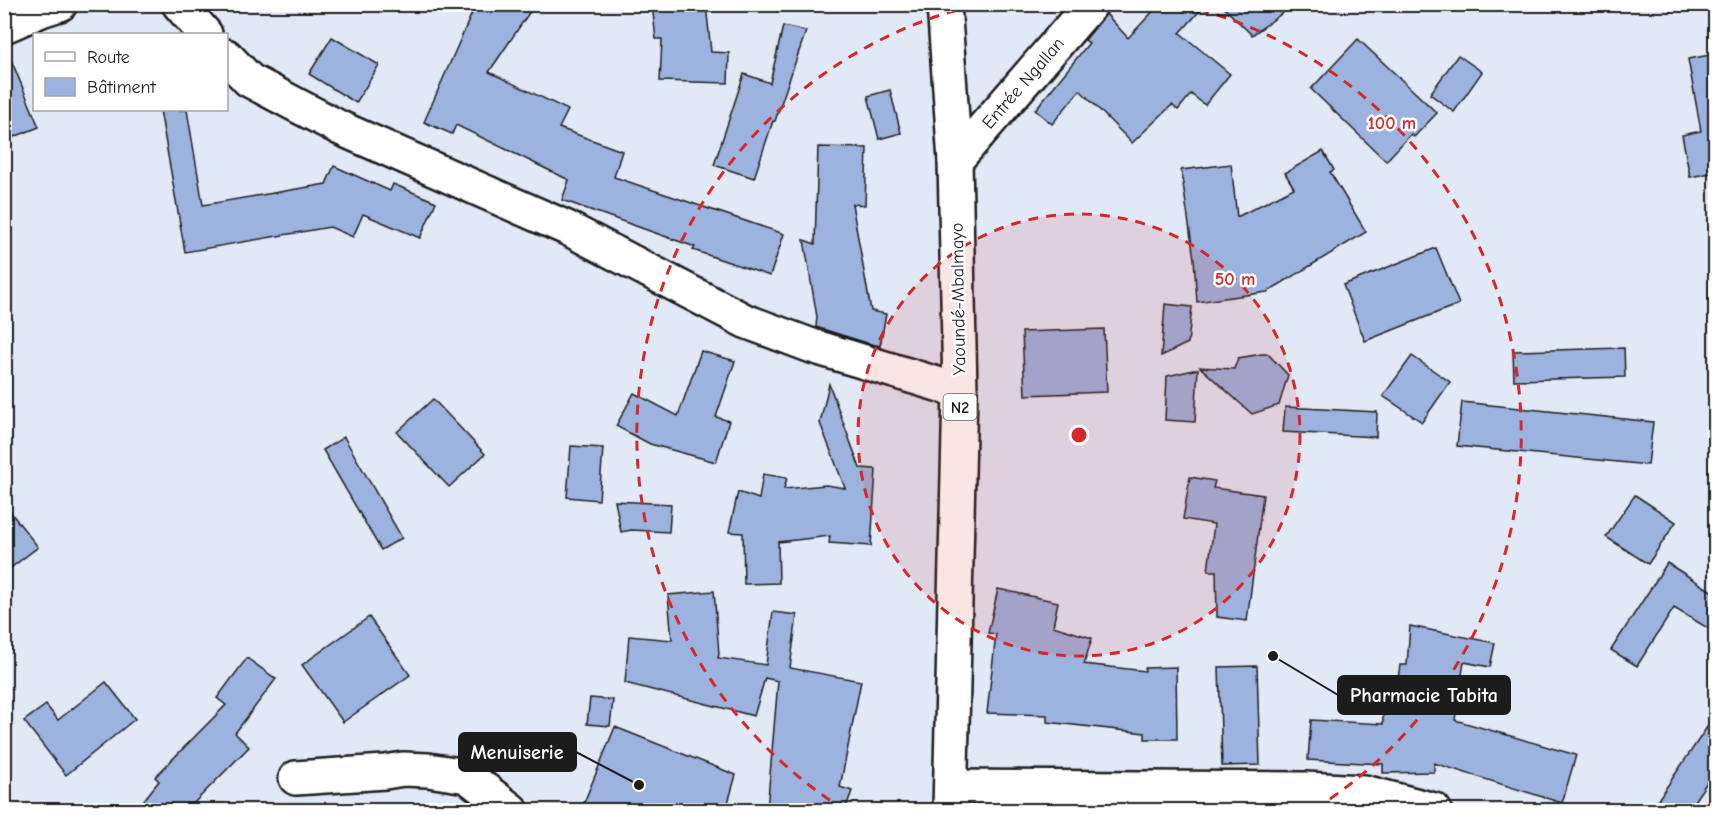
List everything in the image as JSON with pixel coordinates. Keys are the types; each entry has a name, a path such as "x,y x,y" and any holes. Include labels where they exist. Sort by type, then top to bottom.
{"main road":[{"path":"179,4 204,33"},
{"name":"Yaoundé-Mbalmayo","path":"944,4 955,161 960,391 950,799"},
{"name":"Entrée Ngallan","path":"955,161 1091,4"},
{"path":"4,26 46,6"},
{"path":"228,58 249,80 340,128 567,228 745,321 812,346 960,391"},
{"path":"296,778 403,769 428,770 467,776 512,810"},
{"path":"950,799 1305,800 1364,792 1434,810"}],"building":[{"path":"476,4 535,4 489,72 568,110 559,128 622,151 614,177 784,234 770,276 693,250 695,247 562,200 569,180 456,125 452,134 424,122"},
{"path":"652,4 706,4 711,52 729,53 728,83 660,81 662,39 656,39"},
{"path":"1160,4 1206,4 1180,33 1230,74 1205,105 1191,94 1178,110 1172,105 1132,143 1080,90 1052,124 1035,110 1089,43 1085,40 1106,14 1128,38"},
{"path":"1220,4 1295,4 1252,35"},
{"path":"783,26 806,31 754,178 714,165 744,74 770,83"},
{"path":"332,37 379,65 356,103 309,74"},
{"path":"1358,39 1437,113 1414,137 1411,134 1386,161 1311,89"},
{"path":"4,46 39,127 4,141"},
{"path":"1716,54 1716,172 1690,177 1682,135 1701,131 1688,59"},
{"path":"1458,55 1482,72 1454,112 1430,94"},
{"path":"890,90 901,133 879,139 868,96"},
{"path":"160,111 187,111 203,205 326,184 334,166 390,191 393,184 436,202 420,238 363,214 353,237 330,227 185,252"},
{"path":"818,147 867,148 865,205 852,204 871,311 886,314 880,346 816,327 817,317 804,240 815,244"},
{"path":"1323,151 1334,170 1330,172 1366,232 1267,292 1197,302 1194,259 1181,170 1231,164 1237,217 1294,188 1285,173"},
{"path":"1436,248 1459,304 1365,341 1343,285"},
{"path":"1165,304 1192,307 1188,343 1161,356"},
{"path":"1104,329 1107,392 1025,395 1022,332"},
{"path":"1624,348 1625,377 1514,380 1513,351"},
{"path":"701,351 735,361 716,417 729,421 716,462 650,444 616,426 634,393 678,416"},
{"path":"1268,354 1288,375 1279,405 1252,414 1200,367 1234,369 1238,358"},
{"path":"1412,356 1450,382 1422,422 1383,396"},
{"path":"1198,369 1195,422 1165,420 1167,376"},
{"path":"829,384 860,468 876,469 871,546 829,543 830,536 778,542 779,583 744,584 743,533 729,532 738,492 759,499 763,474 787,478 784,489 826,485 845,488 820,423"},
{"path":"433,399 485,454 449,487 397,432"},
{"path":"1462,402 1653,422 1648,465 1457,446"},
{"path":"1285,407 1377,412 1376,437 1283,432"},
{"path":"344,437 402,538 381,550 323,450"},
{"path":"571,446 603,448 599,500 567,497"},
{"path":"1190,477 1215,481 1213,488 1263,495 1247,621 1217,617 1216,571 1208,571 1214,524 1183,519"},
{"path":"1635,495 1676,522 1648,564 1606,537"},
{"path":"615,501 671,504 669,532 632,530 621,532"},
{"path":"4,504 38,547 4,573"},
{"path":"1667,563 1716,594 1716,633 1674,608 1637,666 1611,650"},
{"path":"998,589 1058,602 1053,626 1092,638 1084,664 1145,671 1145,668 1176,667 1177,739 1145,739 1145,733 1047,722 1047,715 987,713 996,634 988,633"},
{"path":"714,591 718,658 766,665 773,612 797,615 790,668 861,681 840,787 852,791 845,810 767,810 778,681 765,678 754,716 625,683 629,636 672,640 668,595"},
{"path":"369,617 410,675 343,722 302,665"},
{"path":"1410,626 1495,643 1490,667 1464,662 1455,720 1576,755 1562,803 1434,763 1434,772 1383,773 1383,764 1308,760 1311,720 1383,724 1383,714 1393,714 1400,665 1407,665"},
{"path":"247,658 276,679 235,733 249,747 187,810 136,810 159,781 155,777 226,705 217,698"},
{"path":"1257,666 1260,765 1222,766 1219,667"},
{"path":"106,682 135,719 66,775 24,721 46,705 58,720"},
{"path":"590,698 613,700 610,726 587,724"},
{"path":"1716,714 1716,769 1688,810 1651,810"},
{"path":"615,727 736,775 726,810 581,810"}],"place":[{"name":"Pharmacie Tabita","path":"1273,656"},
{"name":"Menuiserie","path":"639,785"}]}
